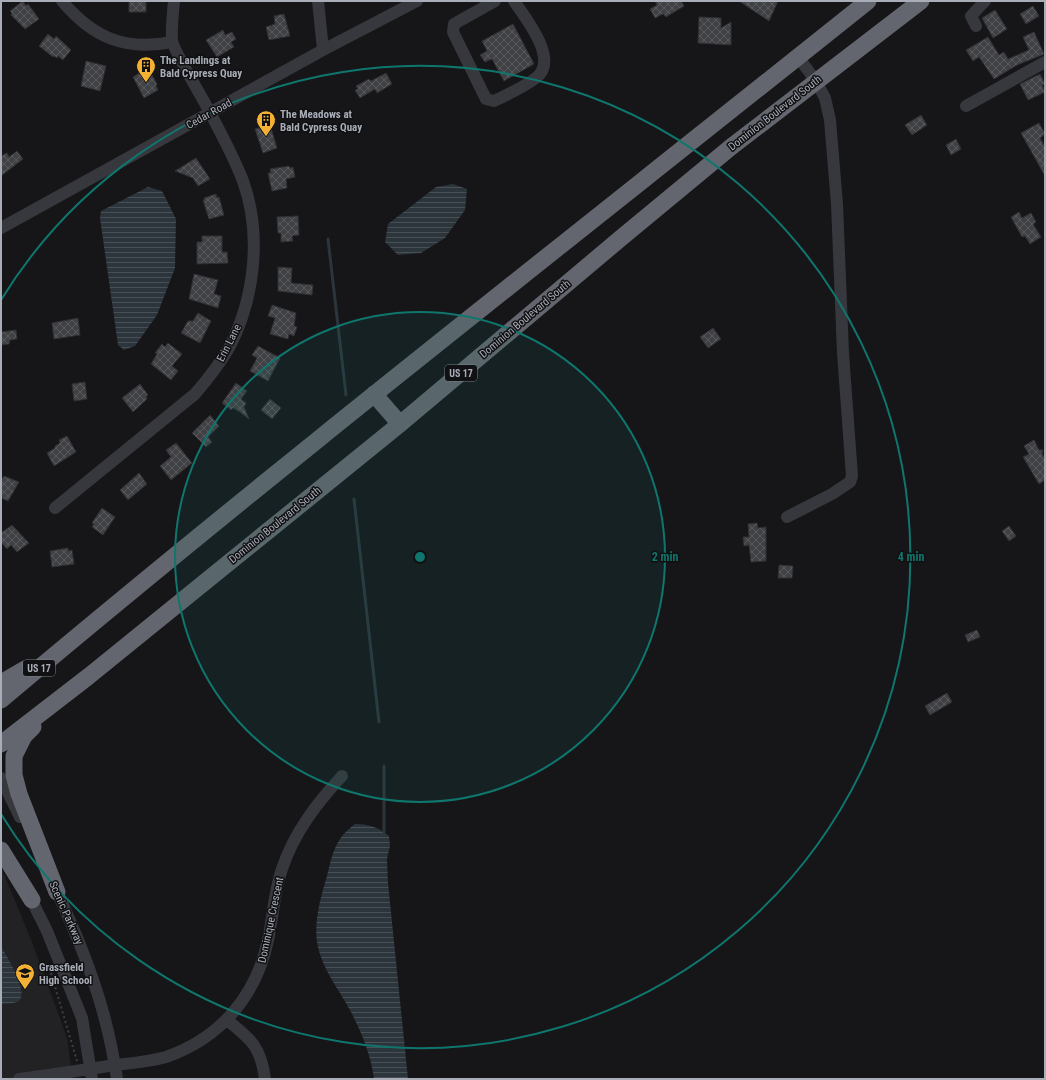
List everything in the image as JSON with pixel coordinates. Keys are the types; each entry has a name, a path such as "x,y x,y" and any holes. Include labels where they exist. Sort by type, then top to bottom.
{"highway":[{"name":"US 17","path":"1,700 77,636 374,394 868,1"},
{"name":"Dominion Boulevard South","path":"1,744 70,692 400,424 621,238 816,80 921,1"},
{"path":"374,394 400,424"},
{"path":"1,683 77,636"},
{"path":"57,892 19,794 14,775 14,756 24,736 70,692"},
{"path":"1,850 32,900"}],"street":[{"path":"62,1 85,25 101,35 118,42 148,45 172,42 174,1"},
{"path":"318,1 323,50"},
{"name":"Cedar Road","path":"1,228 210,114 323,50 417,1"},
{"path":"495,1 454,24 452,32 486,99 494,101 538,77 542,68 544,57 540,40 514,1"},
{"path":"976,26 972,16 985,1"},
{"name":"Erin Lane","path":"54,508 195,394 213,372 228,348 240,322 248,295 253,267 254,238 250,210 243,182 232,156 172,42"},
{"path":"787,517 832,494 850,482 852,476 843,353 837,204 831,127 826,98 816,80 798,57"},
{"path":"966,106 1045,62"},
{"name":"Dominique Crescent","path":"19,1079 78,1071 92,1074 115,1065 165,1057 191,1046 214,1032 227,1020 232,1015 258,975 268,941 282,869 292,844 304,822 342,776"},
{"name":"Scenic Parkway","path":"1,778 72,923 98,990 117,1079"},
{"path":"1,839 47,931 82,1018 92,1074"},
{"path":"227,1020 250,1038 263,1061 265,1079"}],"path":[{"path":"51,972 78,1071"}],"shaded area":[{"path":"453,184 467,189 465,210 445,238 421,253 398,255 385,242 388,224 436,187"},
{"path":"148,187 162,191 176,219 175,268 157,315 135,346 124,350 118,345 100,218 101,211"},
{"path":"355,824 373,827 381,830 389,836 390,846 387,859 388,883 408,1079 374,1079 371,1061 362,1035 350,1010 326,969 317,942 316,925 319,908 333,853 343,835"},
{"name":"Grassfield High School","path":"1,867 32,942 67,1038 73,1079 1,1079"},
{"path":"1,946 12,966 22,992 21,998 15,1003 1,1004"}],"building":[{"path":"23,1 26,6 28,4 39,19 25,29 11,15 12,13 10,11"},
{"path":"129,1 146,1 146,12 129,12"},
{"path":"655,1 681,1 684,6 666,17 663,14 655,18 650,9 657,5"},
{"path":"739,1 778,1 769,21"},
{"path":"1033,6 1039,16 1026,24 1020,14"},
{"path":"995,10 1007,29 993,38 982,18"},
{"path":"284,14 290,36 269,40 266,27 275,24 274,16"},
{"path":"699,17 721,18 721,28 731,22 731,45 698,43"},
{"path":"513,24 534,64 504,81 492,59 485,62 480,55 487,51 482,41"},
{"path":"223,30 225,35 232,32 236,39 231,42 234,47 217,57 206,40"},
{"path":"1034,32 1044,54 1017,65 994,79 979,57 973,61 966,50 988,37 999,55 1004,52 1008,59 1029,50 1023,37"},
{"path":"48,34 54,39 56,36 71,50 63,60 58,56 57,58 54,56 53,57 39,46"},
{"path":"86,61 106,66 100,91 81,86"},
{"name":"The Landings at Bald Cypress Quay","path":"148,68 157,84 156,86 158,90 144,98 133,77"},
{"path":"386,73 392,84 377,93 375,89 360,98 355,90 358,89 356,86 369,79 371,81"},
{"path":"1040,74 1045,84 1042,85 1045,92 1028,100 1020,84"},
{"path":"921,115 927,125 912,135 905,125"},
{"path":"1039,123 1045,134 1040,138 1045,147 1045,176 1021,133"},
{"name":"The Meadows at Bald Cypress Quay","path":"270,125 277,148 263,153 255,129"},
{"path":"956,139 961,149 951,155 946,145"},
{"path":"17,151 23,159 1,176 1,156 7,153 9,157"},
{"path":"196,158 210,179 198,186 193,178 175,171"},
{"path":"289,166 290,168 293,167 295,177 286,179 287,188 272,191 268,173 271,173 270,169"},
{"path":"216,194 217,198 219,197 224,215 209,219 203,200 205,199 204,198"},
{"path":"1019,212 1022,218 1031,213 1036,222 1033,224 1041,237 1030,244 1025,236 1022,237 1011,217"},
{"path":"298,216 299,235 292,236 293,241 281,242 281,233 278,233 277,217"},
{"path":"202,236 222,236 222,252 227,252 228,263 197,264 197,242 202,242"},
{"path":"278,267 292,268 291,283 313,285 312,295 278,291"},
{"path":"194,274 218,280 214,294 221,296 218,308 189,299"},
{"path":"272,305 296,313 294,326 297,327 294,336 289,334 288,339 270,334 275,318 268,316"},
{"path":"198,313 211,321 200,343 181,333 188,321 193,321"},
{"path":"78,318 80,335 54,339 52,323"},
{"path":"713,328 721,339 708,348 700,337"},
{"path":"16,330 17,339 10,340 9,344 1,345 1,332"},
{"path":"168,343 182,354 172,366 178,371 171,380 151,364 157,354 155,353 162,344 165,347"},
{"path":"258,346 280,358 268,381 250,371 257,358 252,355"},
{"path":"85,382 87,399 74,401 72,384"},
{"path":"236,383 247,391 241,399 246,403 244,407 249,419 233,408 231,410 222,403"},
{"path":"140,384 148,395 146,397 147,399 133,412 122,398"},
{"path":"270,399 281,408 272,419 261,410"},
{"path":"210,415 219,426 208,437 212,442 206,447 192,433"},
{"path":"67,436 76,452 54,466 47,453 60,443 59,440"},
{"path":"1034,440 1039,450 1043,450 1042,454 1045,459 1045,480 1039,484 1023,457 1029,454 1024,446"},
{"path":"176,443 192,463 171,480 160,466 171,457 166,450"},
{"path":"139,473 147,484 128,500 120,490"},
{"path":"4,476 19,482 8,501 1,498 1,477 3,478"},
{"path":"102,508 115,517 103,535 92,527 94,524 92,523"},
{"path":"757,523 758,528 766,527 766,561 751,562 749,545 744,546 743,537 749,537 748,524"},
{"path":"12,525 29,543 17,552 11,545 7,549 1,542 1,533"},
{"path":"1009,526 1016,536 1009,541 1002,531"},
{"path":"68,548 68,551 72,550 74,564 52,567 50,551"},
{"path":"779,565 793,566 792,578 778,578"},
{"path":"977,630 980,637 968,642 965,635"},
{"path":"947,693 952,702 930,715 925,706"}],"waterway":[{"path":"328,239 346,395"},
{"path":"354,499 379,722"},
{"path":"384,766 384,832"}],"place":[{"name":"The Landings at Bald Cypress Quay","path":"146,83"},
{"name":"The Meadows at Bald Cypress Quay","path":"266,137"},
{"name":"Grassfield High School","path":"25,990"}]}
